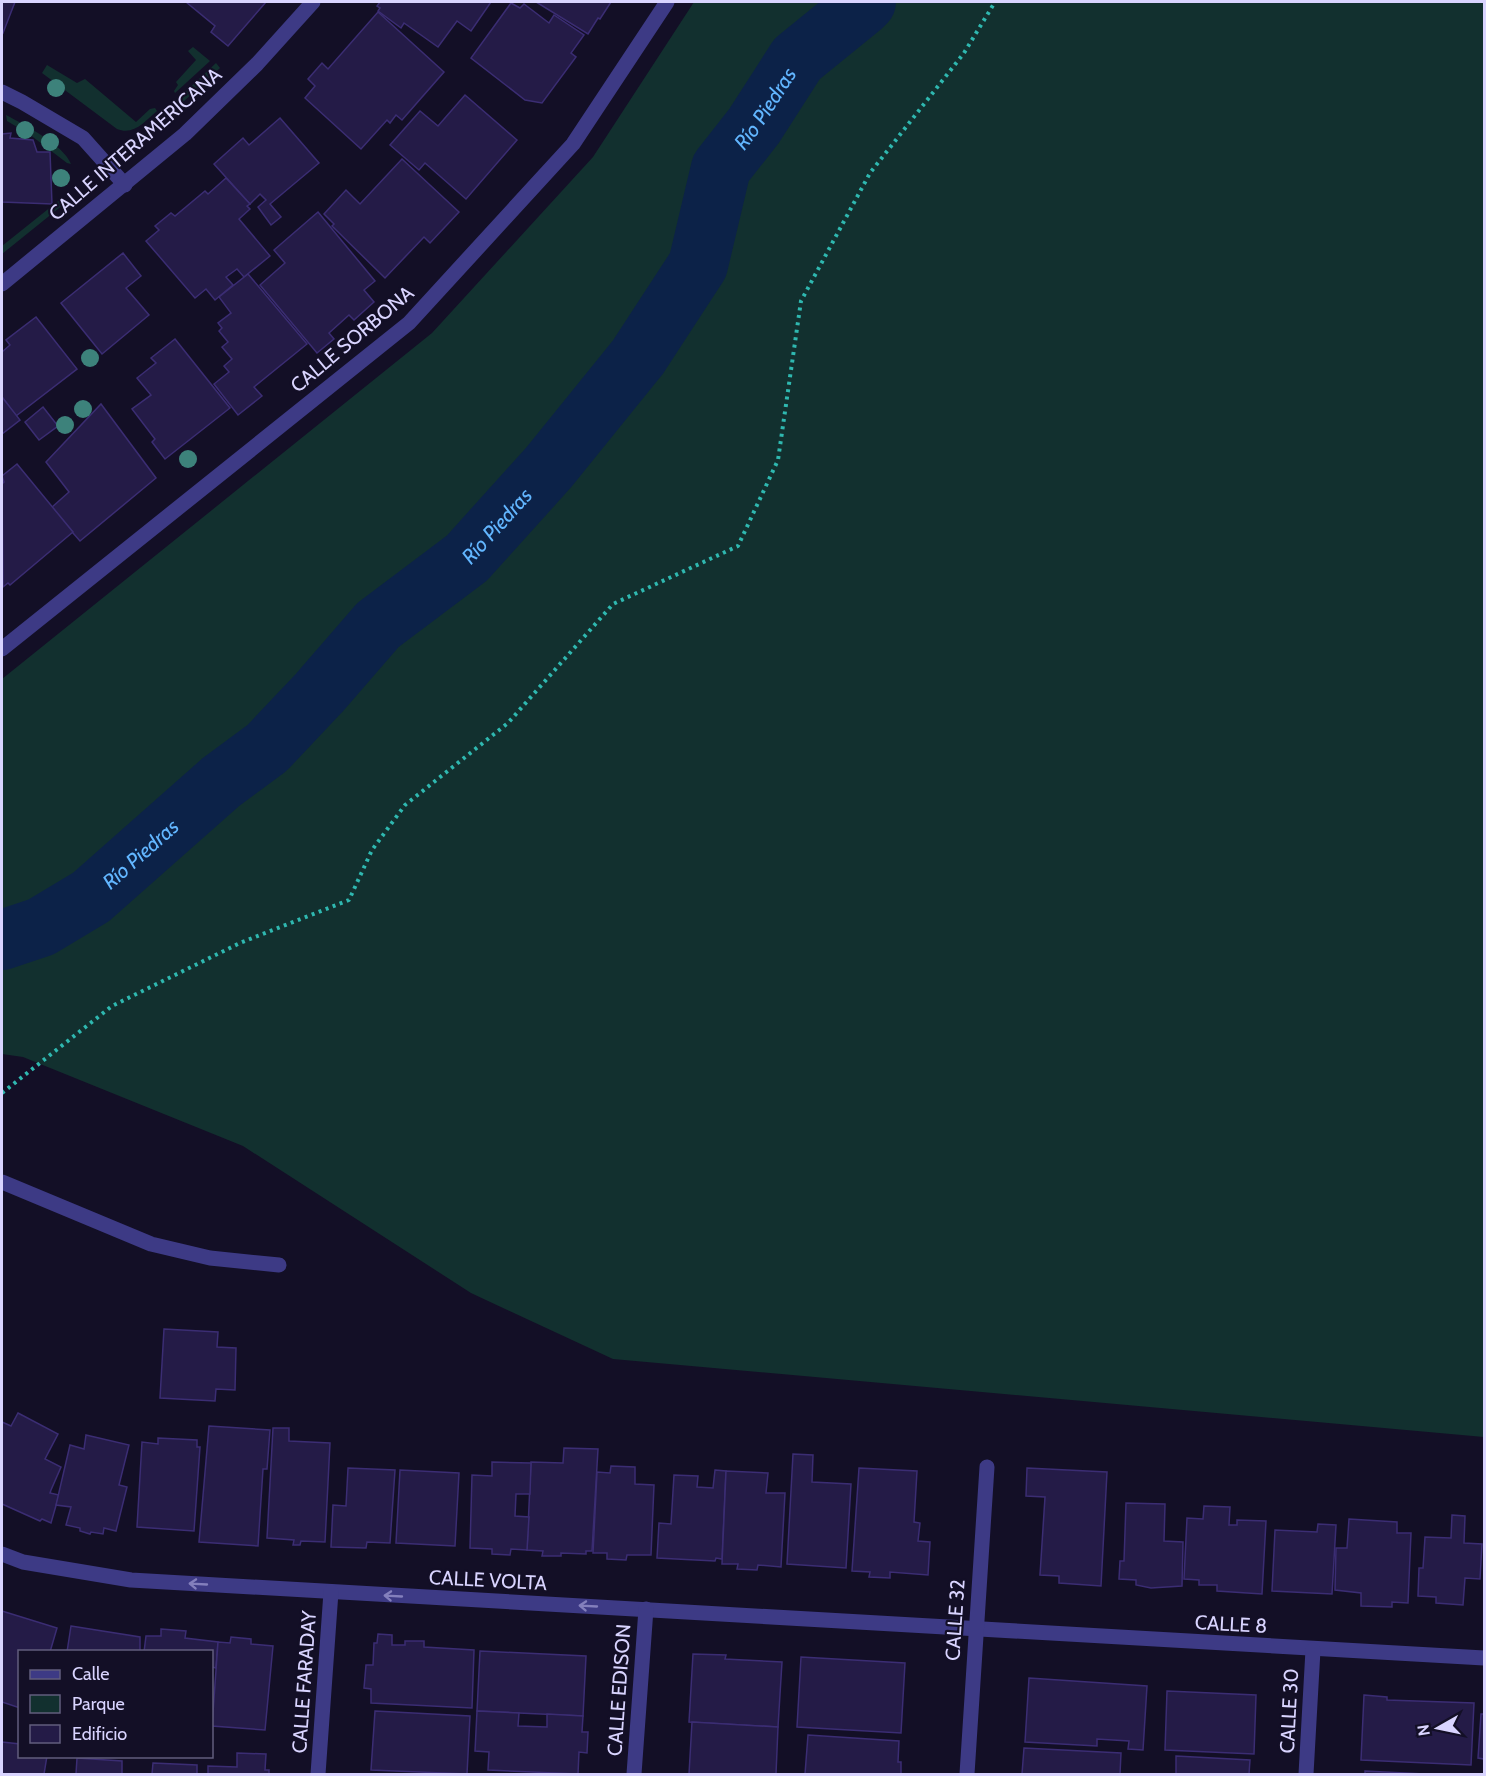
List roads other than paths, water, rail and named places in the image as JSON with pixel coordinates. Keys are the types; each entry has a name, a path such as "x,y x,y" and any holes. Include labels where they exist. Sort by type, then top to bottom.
{"street":[{"name":"CALLE INTERAMERICANA","path":"2,284 185,134 232,89 313,2"},
{"name":"CALLE SORBONA","path":"2,649 409,323 573,144 667,2"},
{"path":"2,92 83,138 125,185"},
{"path":"2,1182 151,1244 210,1258 279,1265"},
{"name":"CALLE 32","path":"967,1774 987,1467"},
{"name":"CALLE VOLTA","path":"2,1554 23,1562 131,1580 975,1629"},
{"name":"CALLE FARADAY","path":"318,1774 331,1592"},
{"name":"CALLE EDISON","path":"634,1774 646,1609"},
{"name":"CALLE 8","path":"975,1629 1485,1658"},
{"name":"CALLE 30","path":"1306,1774 1313,1650"}],"waterway":[{"name":"Río Piedras","path":"2,940 41,927 91,897 221,782 267,748 378,625 467,558 549,467 638,357 698,265 721,168 754,126 797,59 866,2"}]}
